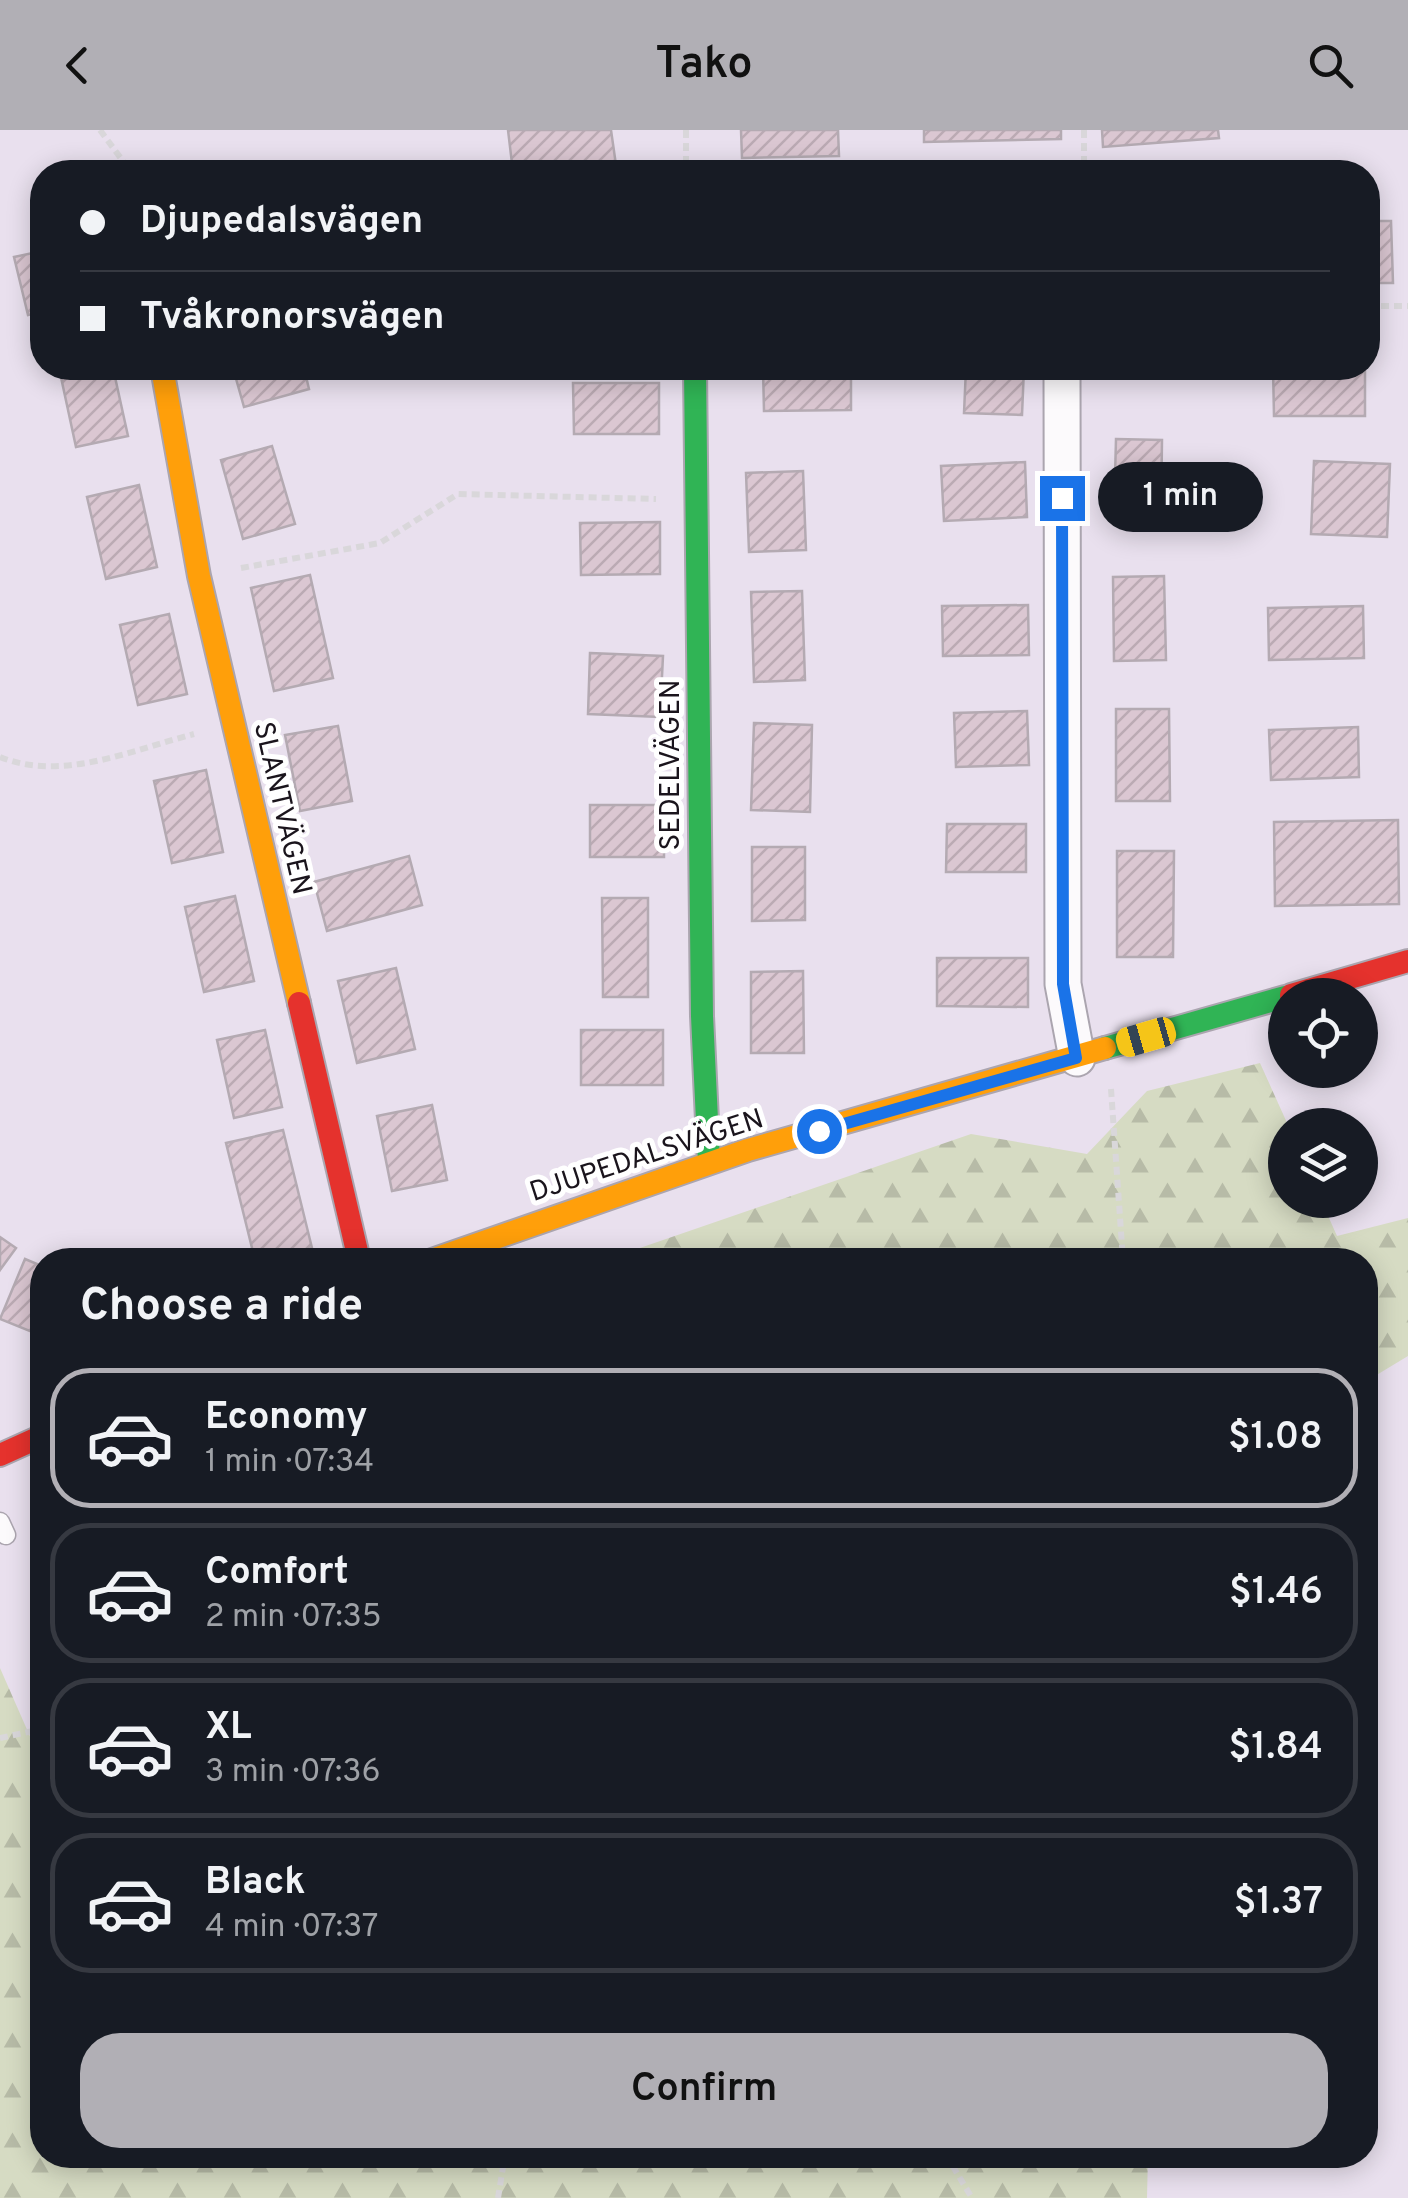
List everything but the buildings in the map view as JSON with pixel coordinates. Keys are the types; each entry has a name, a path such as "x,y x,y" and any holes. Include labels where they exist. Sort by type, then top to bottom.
{"street":[{"name":"SLANTVÄGEN","path":"164,380 199,576 356,1248"},
{"name":"SEDELVÄGEN","path":"696,380 702,1016 709,1162"},
{"path":"1062,380 1063,984 1093,1053"},
{"name":"DJUPEDALSVÄGEN","path":"1348,978 1408,960"},
{"name":"DJUPEDALSVÄGEN","path":"464,1248 593,1199 709,1162 1268,1002"},
{"path":"0,1455 30,1441"}],"path":[{"path":"100,130 121,160"},
{"path":"686,130 686,160"},
{"path":"1084,130 1084,160"},
{"path":"1380,306 1408,306"},
{"path":"199,576 380,543 458,494 698,500"},
{"path":"0,757 28,768 60,768 234,724"},
{"path":"1093,1053 1121,1248"},
{"path":"0,1738 30,1732"},
{"path":"498,2198 503,2168"},
{"path":"954,2168 972,2198"}],"green space":[{"path":"1260,1063 1280,1108 1268,1108 1268,1218 1329,1218 1337,1236 1408,1218 1408,1356 1378,1374 1378,1248 640,1248 971,1134 1087,1154 1147,1091"},
{"path":"0,1668 30,1736 30,2168 1148,2168 1147,2198 0,2198"}],"traffic: fast":[{"path":"695,380 702,1016 709,1162"},
{"path":"1105,1048 1268,1002"}],"traffic: slow":[{"path":"164,380 199,576 299,1003"},
{"path":"466,1248 748,1150 1105,1048"}],"traffic: jam":[{"path":"1350,978 1408,961"},
{"path":"299,1003 356,1248"},
{"path":"0,1455 30,1441"}],"route":[{"path":"819,1131 1076,1058 1063,984 1062,498"}]}
